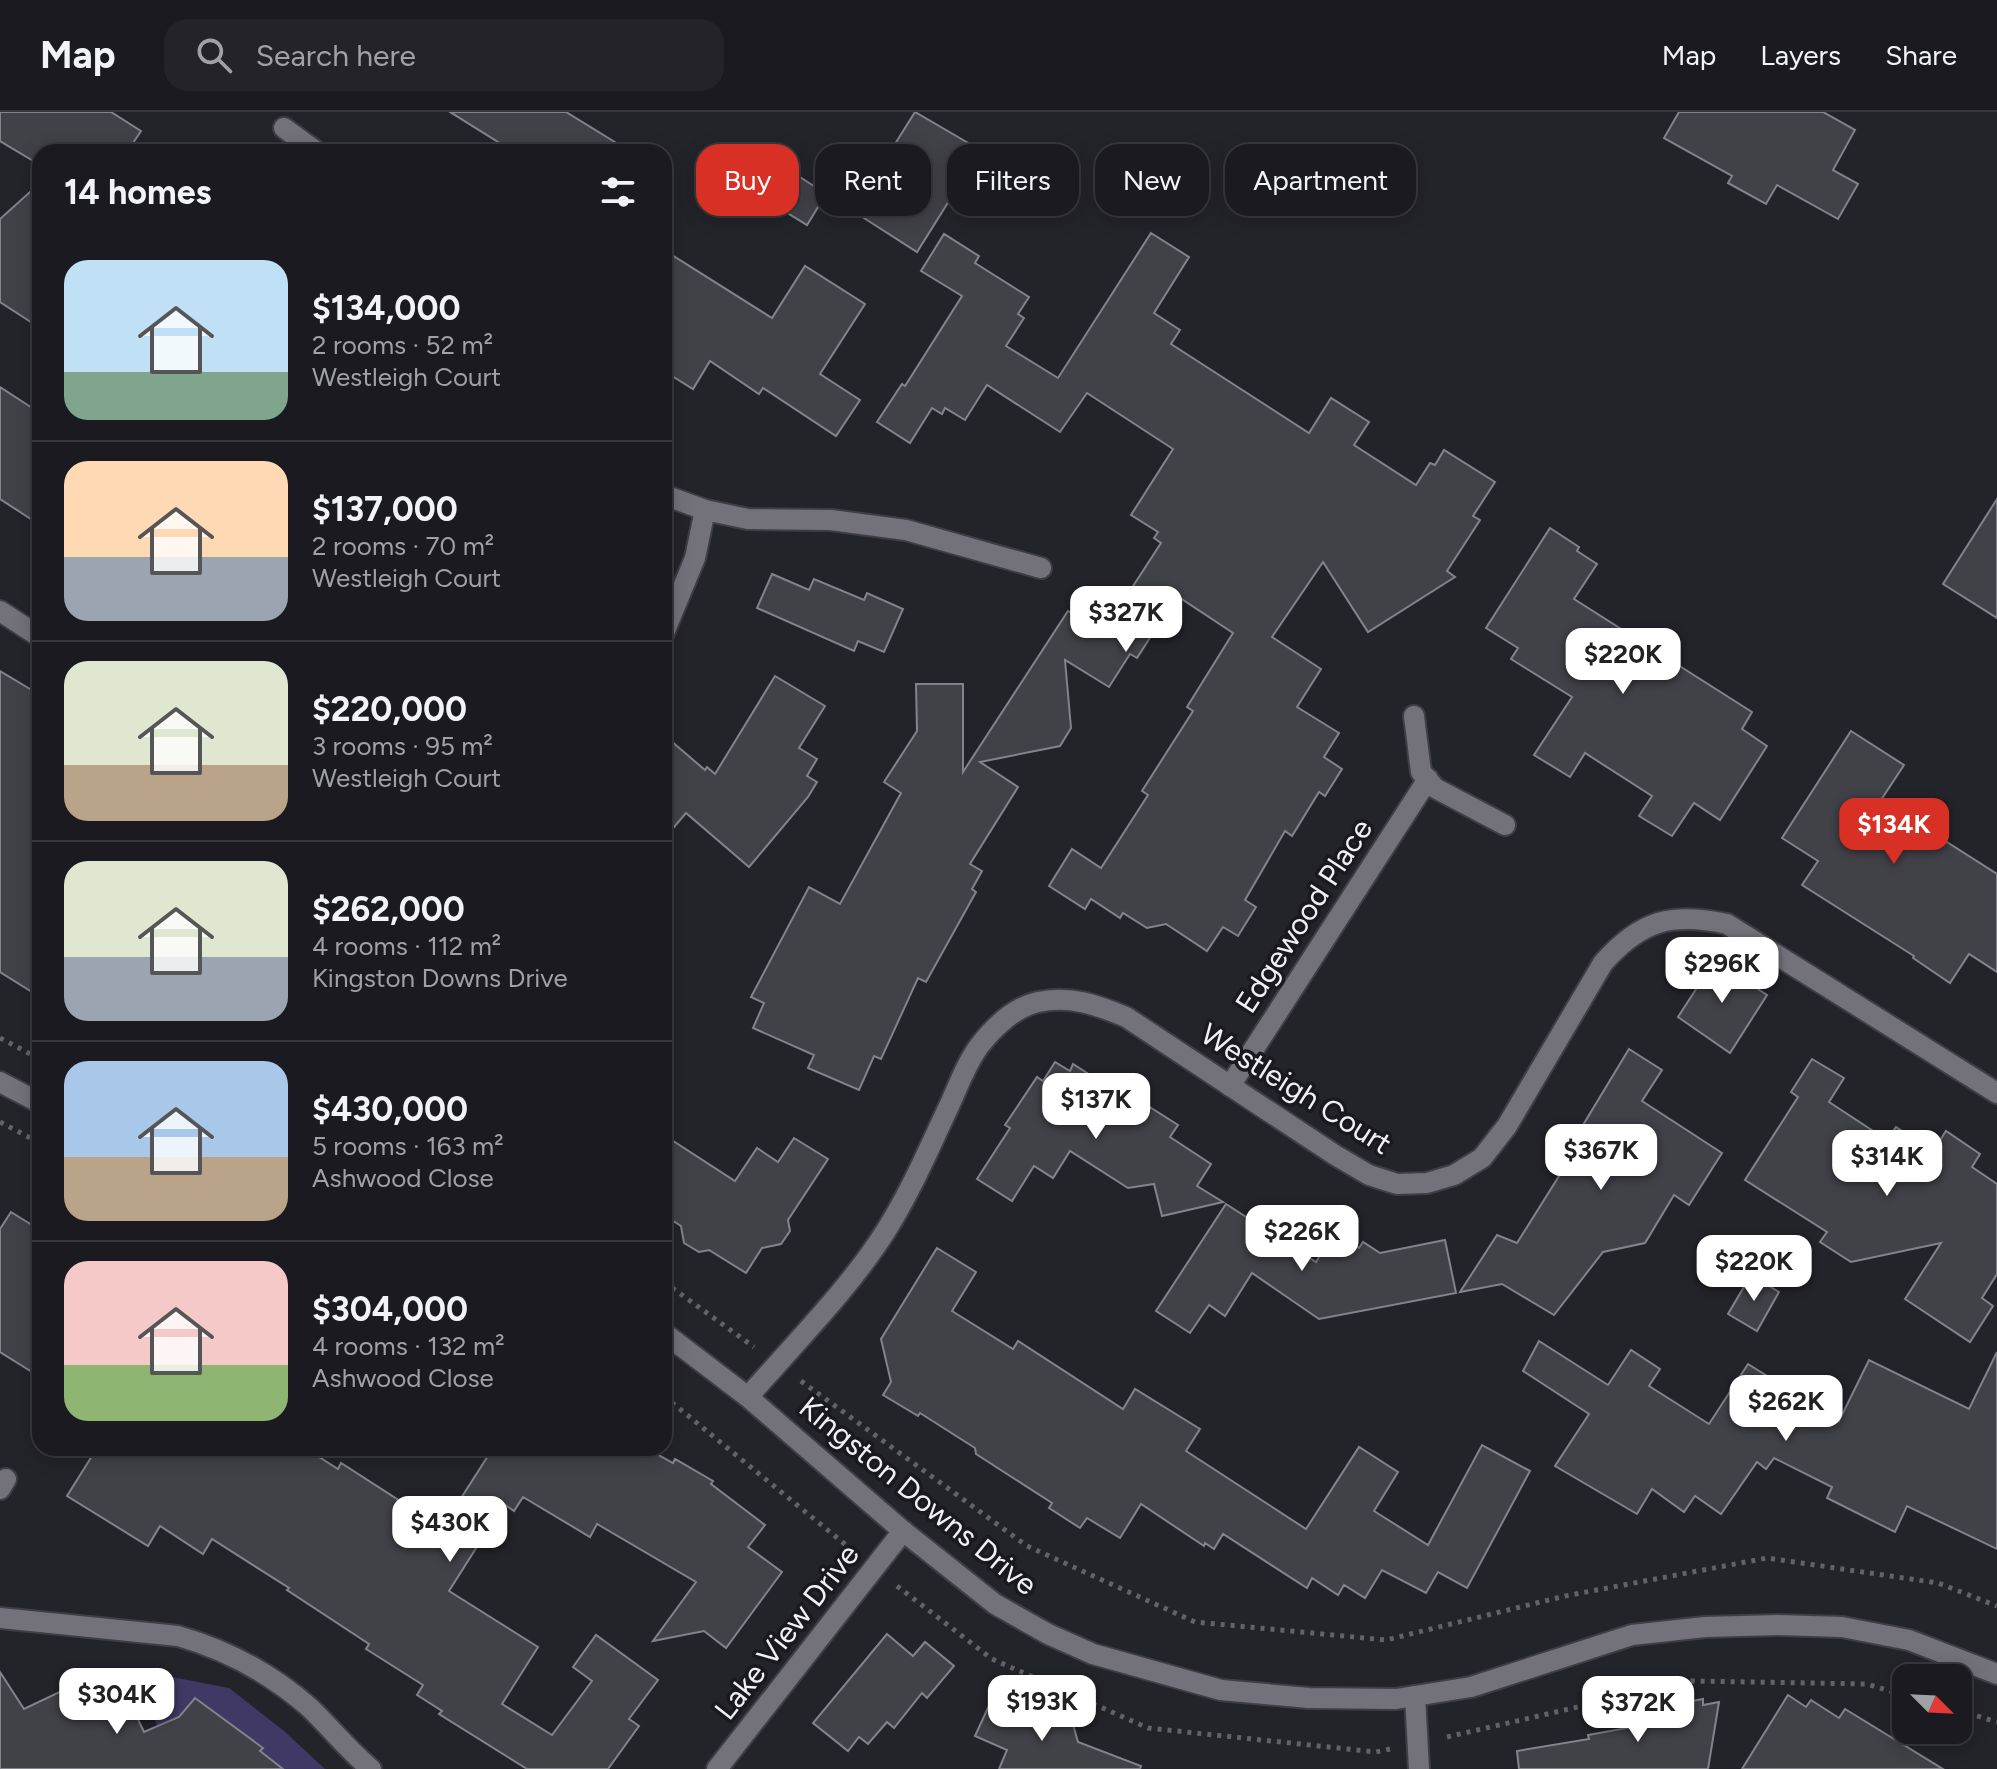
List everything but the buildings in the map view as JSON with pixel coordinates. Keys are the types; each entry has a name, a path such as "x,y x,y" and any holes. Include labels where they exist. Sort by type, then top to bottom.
{"street":[{"path":"284,128 306,144"},
{"path":"672,498 705,510 748,519 867,523 906,530 1041,568"},
{"path":"672,614 695,558 705,510"},
{"path":"0,611 32,632"},
{"path":"1414,716 1421,772 1435,788 1505,825"},
{"name":"Edgewood Place","path":"1230,1086 1428,779"},
{"name":"Westleigh Court","path":"748,1397 861,1265 886,1231 906,1197 963,1074 980,1045 1008,1016 1036,1002 1067,999 1098,1005 1126,1017 1369,1175 1397,1184 1427,1183 1454,1175 1482,1158 1507,1126 1603,963 1623,941 1652,923 1677,918 1727,924 1997,1093"},
{"path":"0,1082 32,1099"},
{"name":"Kingston Downs Drive","path":"672,1339 748,1397 903,1531 995,1604 1048,1634 1093,1654 1221,1690 1309,1698 1396,1699 1471,1687 1632,1635 1705,1627 1842,1627 1909,1640 1997,1674"},
{"name":"Lake View Drive","path":"717,1769 903,1531"},
{"path":"0,1618 178,1636 206,1644 235,1657 298,1699 371,1769"},
{"path":"1415,1696 1419,1769"}],"path":[{"path":"0,1038 32,1055"},
{"path":"0,1122 32,1139"},
{"path":"672,1288 1027,1546 1195,1622 1386,1640 1565,1596 1767,1558 1938,1583 1997,1606"},
{"path":"672,1403 874,1569 992,1659 1148,1728 1376,1752 1691,1681 1867,1684 1892,1692"},
{"path":"1972,1714 1997,1722"}],"shaded area":[{"path":"140,1671 229,1688 284,1731 325,1769 170,1769"}]}
